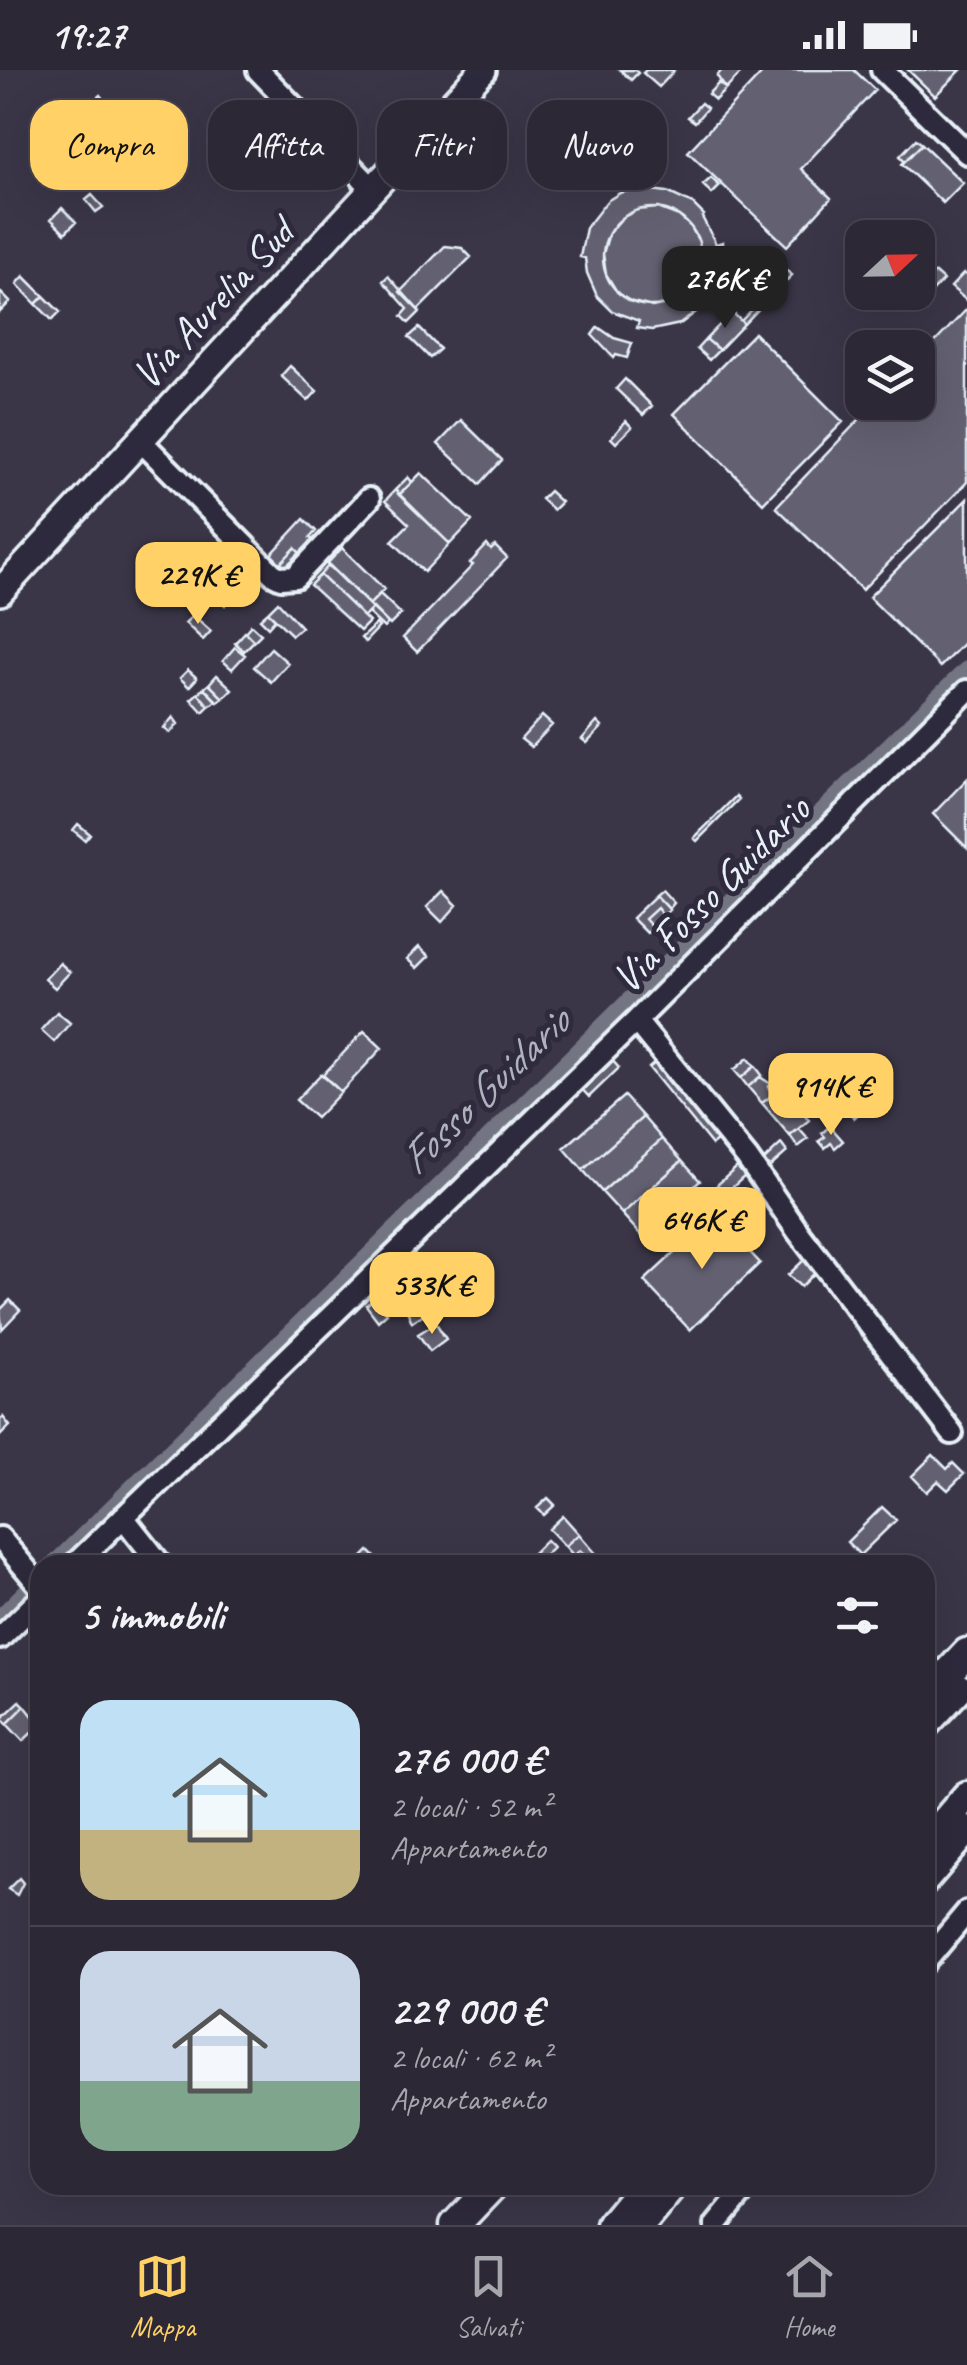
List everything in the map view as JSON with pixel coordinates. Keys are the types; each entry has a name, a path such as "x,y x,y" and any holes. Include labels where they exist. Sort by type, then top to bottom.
{"highway":[{"path":"935,1687 967,1653"},
{"path":"935,1714 967,1680"},
{"path":"935,1834 967,1796"},
{"path":"935,1868 967,1830"},
{"path":"431,2225 459,2195"},
{"path":"455,2225 484,2195"},
{"path":"610,2225 636,2195"},
{"path":"640,2225 665,2195"}],"main road":[{"name":"Via Aurelia Sud","path":"0,592 484,70"}],"street":[{"path":"258,70 373,189"},
{"path":"882,70 967,154"},
{"path":"141,441 281,578 295,576 369,499"},
{"name":"Via Fosso Guidario","path":"84,1555 636,1021 967,691"},
{"path":"636,1021 736,1144 798,1233 952,1433"},
{"path":"123,1518 153,1555"},
{"path":"0,1538 30,1574"},
{"path":"0,1638 30,1609"},
{"path":"935,1950 967,1912"},
{"path":"716,2225 741,2195"}],"building":[{"path":"620,70 635,70 638,73 631,80"},
{"path":"722,70 736,70 740,74 726,89 717,76"},
{"path":"765,70 854,70 875,90 801,169 831,198 787,246 688,152"},
{"path":"908,70 961,70 935,96"},
{"path":"674,71 659,87 643,73"},
{"path":"719,83 726,89 715,100 708,94"},
{"path":"701,103 707,108 695,122 688,117"},
{"path":"916,139 922,144 905,161 900,156"},
{"path":"922,144 963,183 943,203 902,164"},
{"path":"711,178 720,186 712,194 703,185"},
{"path":"631,190 667,192 693,204 704,215 716,244 723,242 723,272 707,304 680,324 652,330 637,328 639,321 612,311 597,296 585,258 580,257 586,228 607,201","holes":["658,208 679,216 699,242 701,262 690,290 671,303 652,307 629,301 617,292 606,274 603,254 609,233 622,218 637,210"]},
{"path":"92,195 103,207 96,212 86,200"},
{"path":"62,208 76,222 65,233 51,219"},
{"path":"652,208 671,212 687,222 697,238 701,257 697,276 687,292 671,302 652,306 633,302 617,292 607,276 603,257 607,238 617,222 633,212"},
{"path":"445,246 462,248 471,257 418,310 400,292"},
{"path":"782,267 792,275 778,289 769,281"},
{"path":"935,273 943,280 935,289"},
{"path":"964,273 967,276 967,301 951,287"},
{"path":"24,276 44,296 36,304 17,284"},
{"path":"388,276 420,312 409,323 402,316 408,309 383,281"},
{"path":"775,286 778,289 744,324 741,321"},
{"path":"0,294 10,302 0,312"},
{"path":"44,296 60,312 52,320 36,304"},
{"path":"967,309 967,482 862,590 776,507 859,420 935,420 935,342"},
{"path":"732,312 744,324 719,350 706,339"},
{"path":"598,327 614,338 632,343 627,358 614,358 592,335"},
{"path":"419,328 440,349 430,358 409,337"},
{"path":"754,333 843,422 763,503 674,414"},
{"path":"706,339 719,350 709,360 697,349"},
{"path":"290,366 317,391 308,401 281,376"},
{"path":"625,379 652,406 643,415 616,389"},
{"path":"461,420 502,460 480,484 438,444"},
{"path":"626,421 632,427 616,443 611,438"},
{"path":"421,473 472,521 450,544 399,495"},
{"path":"408,477 412,482 399,495 395,490"},
{"path":"395,490 450,544 424,572 392,541 409,524 385,501"},
{"path":"549,491 561,502 553,510 541,499"},
{"path":"967,499 967,640 940,667 869,597"},
{"path":"304,519 316,531 310,538 313,540 300,553 295,548 279,565 270,556"},
{"path":"487,545 491,550 495,546 507,558 417,652 403,638 473,565 470,563"},
{"path":"295,548 300,553 283,569 279,565"},
{"path":"342,548 384,589 369,605 327,564"},
{"path":"329,565 373,608 364,617 320,575"},
{"path":"225,575 237,591 225,605 210,591"},
{"path":"320,575 369,622 360,631 310,585"},
{"path":"380,594 401,614 390,625 369,605"},
{"path":"278,602 301,627 292,635 268,612"},
{"path":"373,608 388,623 384,628 368,613"},
{"path":"268,612 275,619 268,627 260,619"},
{"path":"193,615 211,631 203,640 185,623"},
{"path":"376,624 379,627 365,642 361,638"},
{"path":"251,625 261,634 254,641 245,632"},
{"path":"245,632 254,641 244,651 235,643"},
{"path":"235,647 245,655 232,669 223,661"},
{"path":"271,648 288,663 271,682 254,667"},
{"path":"188,670 197,678 189,687 180,678"},
{"path":"217,675 232,689 223,698 209,684"},
{"path":"209,684 223,698 218,702 204,688"},
{"path":"204,688 216,701 209,706 198,693"},
{"path":"198,693 209,706 203,712 191,699"},
{"path":"542,716 552,725 531,747 521,739"},
{"path":"173,717 178,724 170,733 164,728"},
{"path":"597,722 602,727 587,743 582,739"},
{"path":"967,779 967,848 933,814"},
{"path":"736,796 739,799 697,841 694,838"},
{"path":"78,824 90,834 85,840 73,830"},
{"path":"662,890 674,903 669,909 656,895"},
{"path":"443,891 457,905 442,922 427,907"},
{"path":"656,895 670,910 663,916 657,908 645,919 652,927 662,921 647,933 632,918"},
{"path":"657,908 663,916 652,927 645,919"},
{"path":"419,947 429,956 417,968 407,959"},
{"path":"60,963 70,972 55,988 45,979"},
{"path":"57,1012 70,1023 54,1042 41,1030"},
{"path":"364,1031 382,1048 341,1092 323,1075"},
{"path":"748,1058 755,1066 741,1078 734,1070"},
{"path":"611,1059 619,1068 589,1097 581,1088"},
{"path":"658,1060 722,1137 712,1145 649,1068"},
{"path":"755,1066 762,1075 748,1087 741,1078"},
{"path":"321,1074 341,1092 316,1118 296,1100"},
{"path":"760,1077 771,1084 768,1087 774,1094 762,1103 748,1087"},
{"path":"774,1094 782,1103 790,1096 809,1120 790,1136 762,1103"},
{"path":"624,1096 643,1117 583,1170 564,1148"},
{"path":"857,1097 866,1107 854,1118 845,1107"},
{"path":"643,1117 662,1139 602,1192 583,1170"},
{"path":"830,1126 843,1141 835,1148 831,1143 825,1148 819,1141"},
{"path":"799,1129 808,1139 798,1147 790,1136"},
{"path":"662,1139 682,1161 622,1214 602,1192"},
{"path":"781,1144 787,1152 769,1168 763,1161"},
{"path":"682,1161 700,1181 641,1235 622,1214"},
{"path":"737,1167 745,1176 725,1194 717,1185"},
{"path":"715,1215 760,1263 690,1330 644,1281"},
{"path":"805,1259 817,1271 801,1287 788,1275"},
{"path":"398,1273 411,1292 415,1290 419,1296 405,1306 388,1280"},
{"path":"419,1296 428,1311 412,1322 405,1306"},
{"path":"375,1298 387,1313 378,1321 366,1305"},
{"path":"10,1300 20,1310 2,1329 0,1310"},
{"path":"436,1323 446,1339 430,1351 418,1334"},
{"path":"3,1417 10,1426 0,1436 0,1420"},
{"path":"933,1455 947,1469 953,1463 964,1474 948,1490 938,1481 927,1492 912,1476"},
{"path":"548,1498 555,1505 544,1515 537,1508"},
{"path":"882,1507 896,1520 860,1555 847,1542"},
{"path":"563,1516 579,1534 565,1546 549,1529"},
{"path":"579,1534 597,1555 585,1555 580,1550 573,1555 565,1546"},
{"path":"546,1540 553,1547 544,1555 532,1554"},
{"path":"20,1701 25,1706 7,1724 2,1718"},
{"path":"25,1706 30,1712 30,1734 23,1741 7,1724"},
{"path":"19,1878 23,1883 17,1895 8,1889"}],"waterway":[{"name":"Fosso Guidario","path":"64,1555 967,670"},
{"name":"Fosso Guidario","path":"0,1618 30,1588"}]}
